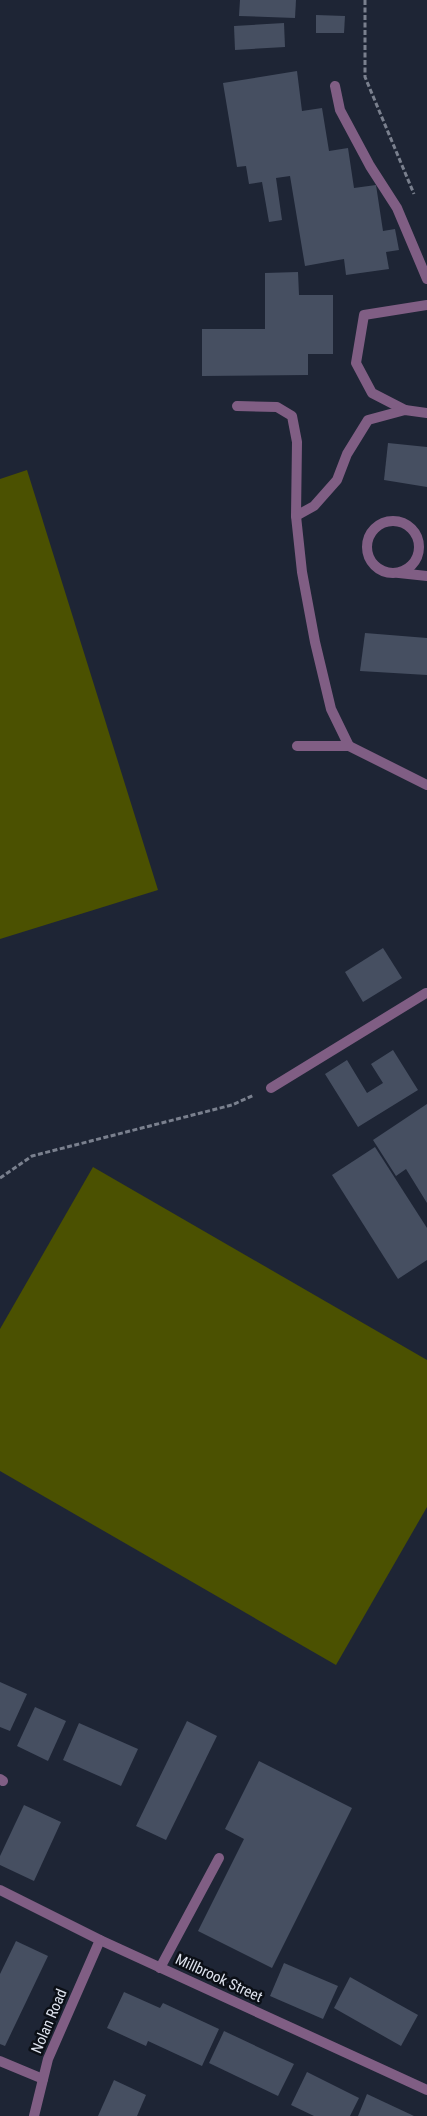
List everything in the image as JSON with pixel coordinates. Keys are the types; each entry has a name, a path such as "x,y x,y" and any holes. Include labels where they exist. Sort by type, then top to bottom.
{"street":[{"path":"335,86 340,110 370,166 397,208 427,280"},
{"path":"427,305 364,315 356,363 372,393 405,410 427,413"},
{"path":"237,406 277,408 292,416 297,442 296,516 302,572 315,642 331,709 349,746"},
{"path":"296,516 314,506 337,480 347,454 368,420 405,410"},
{"path":"398,573 406,570 417,558 419,542 411,528 404,523 389,521 380,524 373,530 367,548 369,556 380,570 389,573 427,576"},
{"path":"297,746 349,746 427,785"},
{"path":"271,1088 427,992"},
{"path":"160,1968 219,1858"},
{"name":"Millbrook Street","path":"0,1890 100,1940 427,2090"},
{"name":"Nolan Road","path":"34,2116 48,2059 100,1940"},
{"path":"0,2061 43,2079"}],"path":[{"path":"365,0 365,77 416,198"},
{"path":"0,1178 32,1156 232,1105 271,1088"}],"green space":[{"path":"27,470 158,890 0,939 0,479"},
{"path":"93,1167 427,1360 427,1507 336,1665 0,1471 0,1329"}],"building":[{"path":"240,0 296,0 295,18 239,16"},
{"path":"316,15 345,16 344,33 316,33"},
{"path":"284,23 285,47 235,50 234,26"},
{"path":"297,71 302,111 322,108 329,151 348,148 354,188 376,185 383,231 395,229 399,250 386,252 389,269 346,275 344,259 305,266 290,176 276,178 282,220 269,222 262,182 249,184 246,166 237,167 223,83"},
{"path":"298,272 299,295 333,295 333,354 308,354 308,375 202,376 202,329 265,329 265,273"},
{"path":"388,443 427,447 427,487 384,480"},
{"path":"365,633 427,638 427,675 360,671"},
{"path":"383,948 402,978 363,1002 345,972"},
{"path":"393,1050 418,1090 358,1127 325,1074 347,1060 367,1093 383,1083 371,1064"},
{"path":"427,1104 427,1203 406,1169 396,1176 373,1140"},
{"path":"375,1147 427,1228 427,1260 398,1279 332,1175"},
{"path":"0,1682 27,1694 10,1731 0,1727"},
{"path":"35,1707 66,1721 48,1761 17,1746"},
{"path":"187,1721 217,1736 166,1840 136,1826"},
{"path":"79,1723 138,1749 121,1786 63,1760"},
{"path":"259,1761 352,1808 272,1968 198,1931 244,1839 225,1829"},
{"path":"24,1805 61,1822 34,1881 0,1865 0,1856"},
{"path":"16,1941 48,1956 5,2046 0,2044 0,1974"},
{"path":"284,1963 338,1986 323,2019 270,1996"},
{"path":"350,1977 418,2015 401,2046 334,2008"},
{"path":"124,1992 160,2008 163,2003 219,2029 202,2066 148,2041 146,2046 107,2028"},
{"path":"224,2031 294,2064 278,2096 209,2063"},
{"path":"307,2072 359,2098 350,2116 314,2116 291,2105"},
{"path":"114,2080 146,2095 137,2116 98,2116"},
{"path":"367,2094 414,2116 358,2116"}]}
